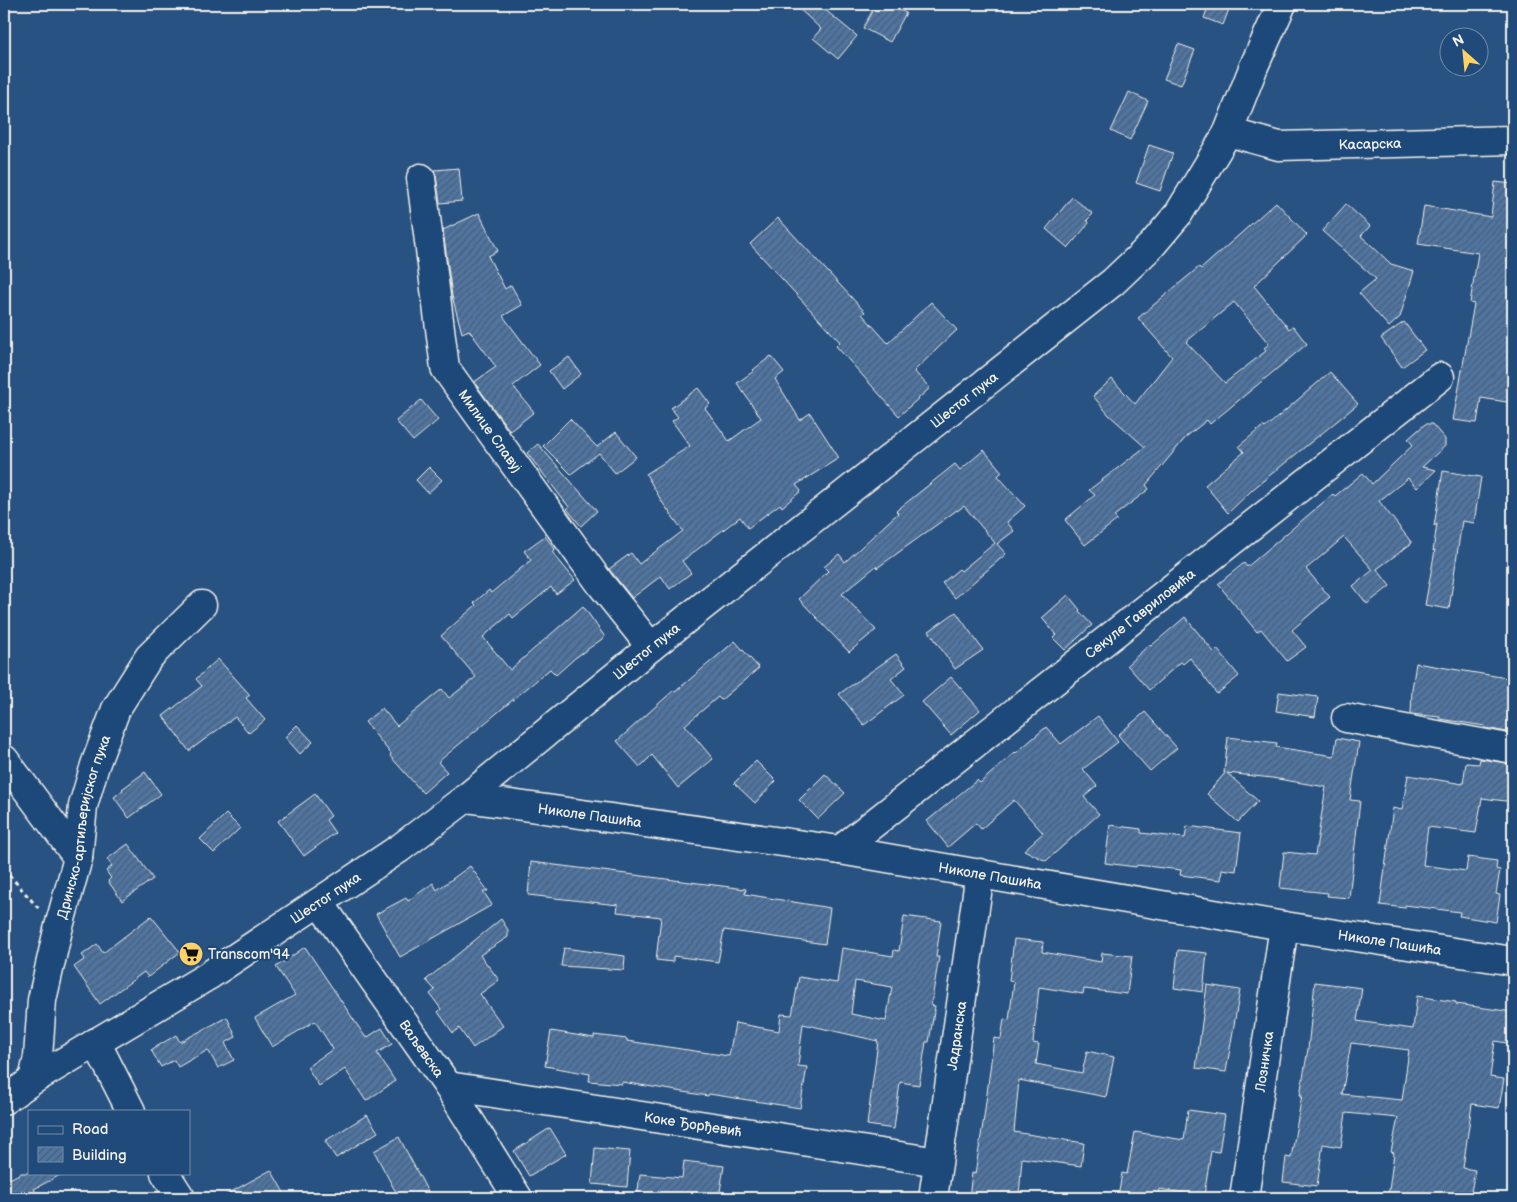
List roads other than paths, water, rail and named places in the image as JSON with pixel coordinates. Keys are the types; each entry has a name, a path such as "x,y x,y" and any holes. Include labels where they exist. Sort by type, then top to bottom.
{"street":[{"name":"Шестог пука","path":"4,1100 96,1042 208,976 400,848 466,798 651,647 1113,282 1152,245 1179,213 1228,132 1254,66 1282,4"},
{"name":"Касарска","path":"1228,132 1279,146 1513,140"},
{"name":"Милице Славуј","path":"421,178 444,368 600,583 651,647"},
{"name":"Секуле Гавриловића","path":"840,850 1440,377"},
{"name":"Дринско-артиљеријског пука","path":"34,1080 38,1057 42,1000 58,930 78,858 83,806 95,764 116,709 149,658 202,605"},
{"path":"1346,718 1513,749"},
{"path":"4,759 78,858"},
{"name":"Николе Пашића","path":"466,798 840,850 1284,926 1513,960"},
{"name":"Јадранска","path":"933,1198 980,873"},
{"name":"Ваљевска","path":"318,902 448,1086 518,1198"},
{"name":"Лозничка","path":"1244,1198 1284,926"},
{"path":"96,1042 130,1110"},
{"name":"Коке Ђорђевић","path":"448,1086 938,1162"},
{"path":"166,1174 181,1198"}],"place":[{"name":"Transcom'94","path":"191,954"}]}
